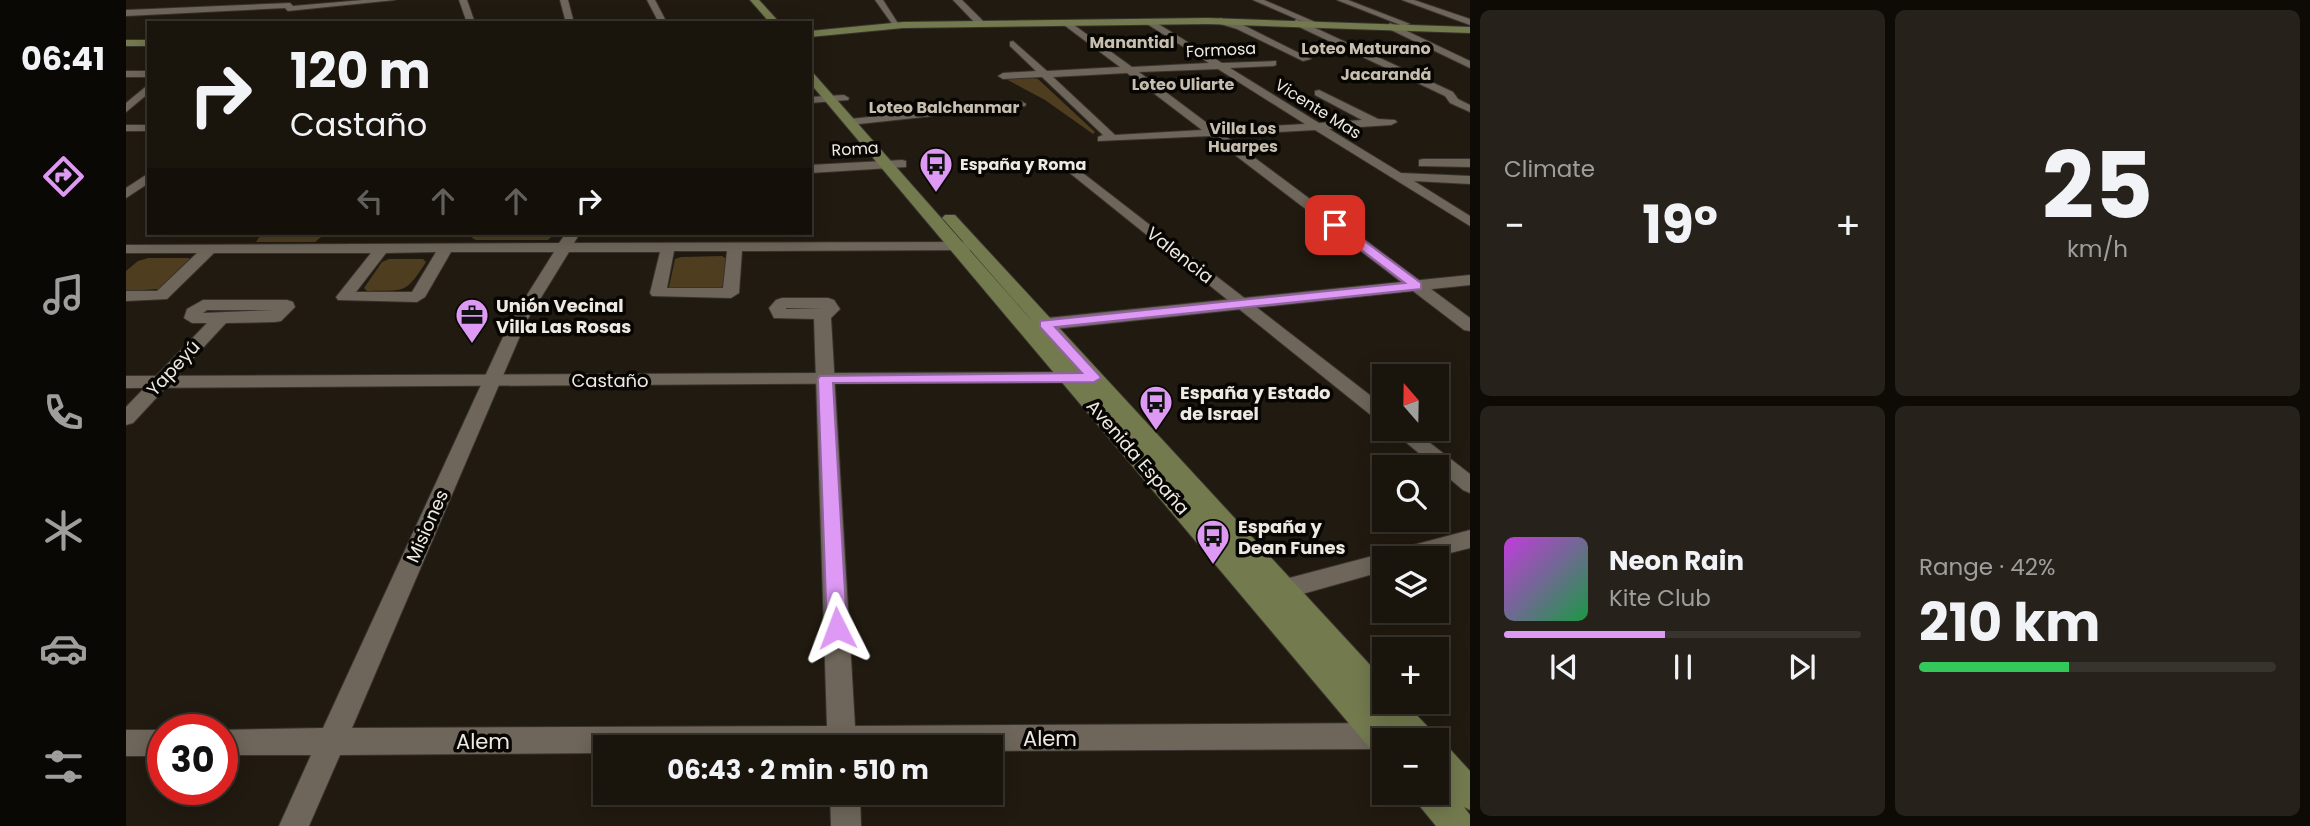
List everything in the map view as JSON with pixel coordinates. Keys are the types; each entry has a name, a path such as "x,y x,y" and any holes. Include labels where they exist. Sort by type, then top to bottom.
{"main road":[{"path":"745,0 762,21"},
{"path":"754,0 773,21"},
{"path":"812,34 898,26 1220,21 1470,30"},
{"path":"126,43 147,43"},
{"name":"Avenida España","path":"812,65 836,99"},
{"name":"Avenida España","path":"812,78 836,99 894,165 956,246 1025,326 1082,378 1284,589 1372,687"},
{"name":"Avenida España","path":"894,165 975,246 1045,324 1082,378 1259,596 1373,728"},
{"name":"Avenida España","path":"1397,714 1409,728"},
{"name":"Avenida España","path":"1449,772 1470,794"},
{"path":"1440,805 1458,826"}],"street":[{"path":"174,10 188,0"},
{"path":"126,13 391,0"},
{"path":"463,0 470,21"},
{"path":"564,0 569,21"},
{"path":"651,0 662,21"},
{"path":"879,0 898,26"},
{"path":"957,0 981,24"},
{"path":"1257,0 1316,23 1443,81 1433,81"},
{"path":"1341,0 1415,27"},
{"path":"1406,0 1470,22"},
{"path":"1367,10 1422,6"},
{"path":"1220,21 1240,27 1306,59"},
{"name":"Vicente Mas","path":"1150,22 1470,222"},
{"path":"1296,22 1449,93 1454,101 1470,109"},
{"path":"1067,23 1470,326"},
{"path":"1390,26 1470,65"},
{"path":"1013,44 1107,139 1391,122"},
{"name":"Formosa","path":"1003,76 1273,64"},
{"path":"126,74 147,74"},
{"path":"126,109 147,89"},
{"path":"1320,93 1375,122"},
{"path":"812,100 836,99"},
{"path":"857,122 1021,104"},
{"path":"126,128 147,128"},
{"path":"1446,162 1469,180"},
{"path":"1423,163 1470,163"},
{"name":"Roma","path":"812,169 894,165"},
{"name":"Valencia","path":"1075,171 1372,407"},
{"path":"1399,177 1469,180"},
{"path":"126,196 147,179"},
{"path":"126,196 147,198"},
{"path":"239,249 253,235"},
{"path":"319,248 331,235"},
{"path":"382,248 344,297 417,297 449,248 461,235"},
{"path":"126,249 449,248 568,240 668,247 975,246"},
{"name":"Misiones","path":"294,826 518,322 568,240"},
{"path":"668,247 658,293 731,293 735,247"},
{"path":"126,265 144,249"},
{"path":"126,296 162,296 211,249"},
{"path":"1025,326 1470,281"},
{"path":"822,314 842,735"},
{"name":"Yapeyú","path":"126,419 221,318"},
{"name":"Castaño","path":"126,382 1082,378"},
{"path":"1415,441 1470,485"},
{"path":"1441,546 1470,538"},
{"path":"1259,596 1372,565"},
{"name":"Alem","path":"1003,742 1372,739"},
{"name":"Alem","path":"238,742 593,743"},
{"path":"126,743 147,743"},
{"path":"845,805 846,826"}],"shaded area":[{"path":"1006,79 1038,79 1095,132 1093,134 1045,100"},
{"path":"261,235 324,235 315,242 256,242"},
{"path":"474,235 554,235 548,240 472,238"},
{"path":"722,256 727,259 724,287 718,290 674,290 669,287 675,259"},
{"path":"148,258 189,258 191,261 160,289 126,291 126,271 138,261"},
{"path":"389,259 423,259 426,262 413,280 403,288 367,291 364,288 382,262"}],"place":[{"name":"España y Roma","path":"936,194"},
{"name":"Unión Vecinal Villa Las Rosas","path":"472,345"},
{"name":"España y Estado de Israel","path":"1156,432"},
{"name":"España y Dean Funes","path":"1213,566"}],"district":[{"name":"Manantial","path":"1132,42"},
{"name":"Loteo Maturano","path":"1366,48"},
{"name":"Jacarandá","path":"1386,74"},
{"name":"Loteo Uliarte","path":"1183,84"},
{"name":"Loteo Balchanmar","path":"944,107"},
{"name":"Villa Los Huarpes","path":"1243,137"}],"route":[{"path":"837,628 825,379 1094,378 1045,324 1417,286 1335,225"}]}
